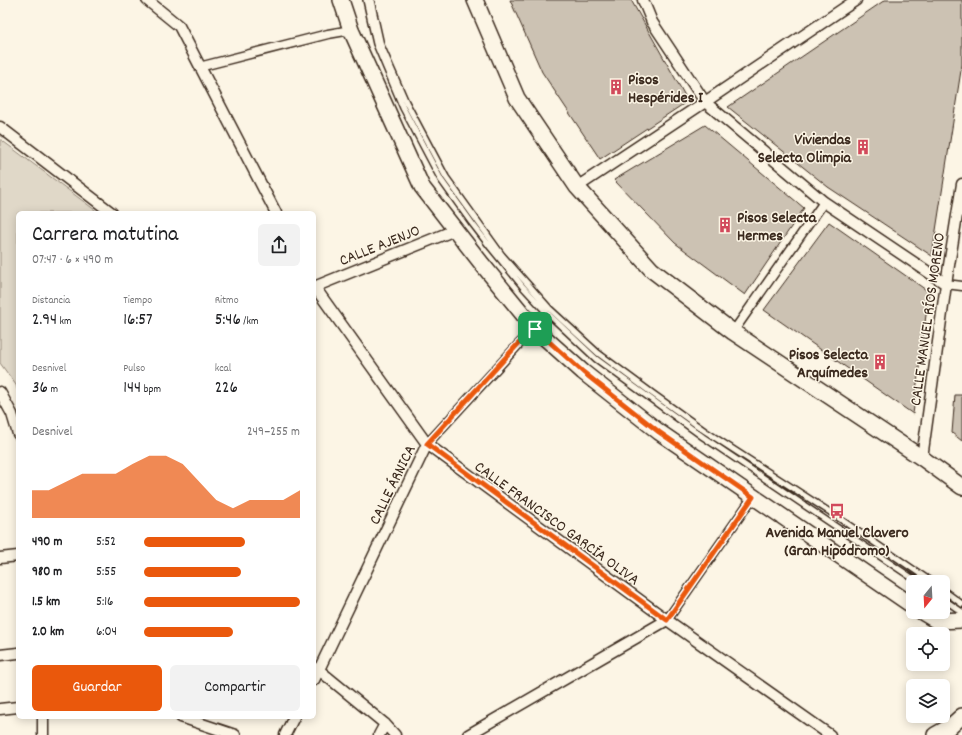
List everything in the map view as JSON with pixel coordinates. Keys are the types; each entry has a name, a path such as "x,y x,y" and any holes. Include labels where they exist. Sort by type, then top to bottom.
{"main road":[{"path":"341,0 351,30 422,187 535,329 583,372 659,432 906,601"},
{"path":"475,0 517,98 577,187 652,270 733,332 922,458 962,487"},
{"path":"934,619 937,621 962,620"},
{"path":"935,735 951,726 962,716"}],"street":[{"path":"147,0 179,26 199,68 275,211"},
{"path":"642,0 652,22 705,102 824,202 946,284 962,286"},
{"path":"577,187 856,0"},
{"path":"199,68 328,34 351,30"},
{"path":"0,128 109,211"},
{"name":"CALLE MANUEL RÍOS MORENO","path":"922,458 946,284 962,184"},
{"path":"733,332 824,202"},
{"name":"CALLE AJENJO","path":"316,285 455,230"},
{"name":"CALLE FRANCISCO GARCÍA OLIVA","path":"316,289 427,444 667,620 830,735"},
{"name":"CALLE ÁRNICA","path":"317,669 427,444 518,344 535,329"},
{"path":"0,392 15,413"},
{"path":"468,735 667,620 753,497"},
{"path":"0,558 16,556"},
{"path":"0,655 16,653"},
{"path":"317,669 385,724 395,735"},
{"path":"0,709 16,707"},
{"path":"43,719 43,735"},
{"path":"187,719 235,735"},
{"path":"285,735 293,719"},
{"path":"379,735 385,724"}],"lane":[{"path":"366,0 376,44 403,108 442,180 487,243 523,287 547,313 596,359 702,437 908,575"},
{"path":"370,0 381,45 406,102 446,177 502,255 549,308 598,353 705,431 830,512 922,575"},
{"path":"950,595 962,604"},
{"path":"950,604 962,612"}],"shaded area":[{"path":"0,139 96,211 16,211 16,385 0,363"}],"building":[{"name":"Pisos Hespérides I","path":"510,0 631,0 688,101 600,159 542,72"},
{"name":"Viviendas Selecta Olimpia","path":"885,0 962,0 962,64 932,256 828,187 728,107"},
{"name":"Pisos Selecta Hermes","path":"705,125 804,208 745,295 675,243 614,180"},
{"name":"Pisos Selecta Arquímedes","path":"829,222 929,292 913,414 764,310"},
{"path":"955,395 962,395 962,441 952,433"}],"place":[{"name":"Pisos Hespérides I","path":"616,87"},
{"name":"Viviendas Selecta Olimpia","path":"863,147"},
{"name":"Pisos Selecta Hermes","path":"725,225"},
{"name":"Pisos Selecta Arquímedes","path":"880,362"},
{"name":"Avenida Manuel Clavero (Gran Hipódromo)","path":"837,511"}],"route":[{"path":"535,329 583,372 659,432 753,497 667,620 427,444 518,344 535,329"}]}
